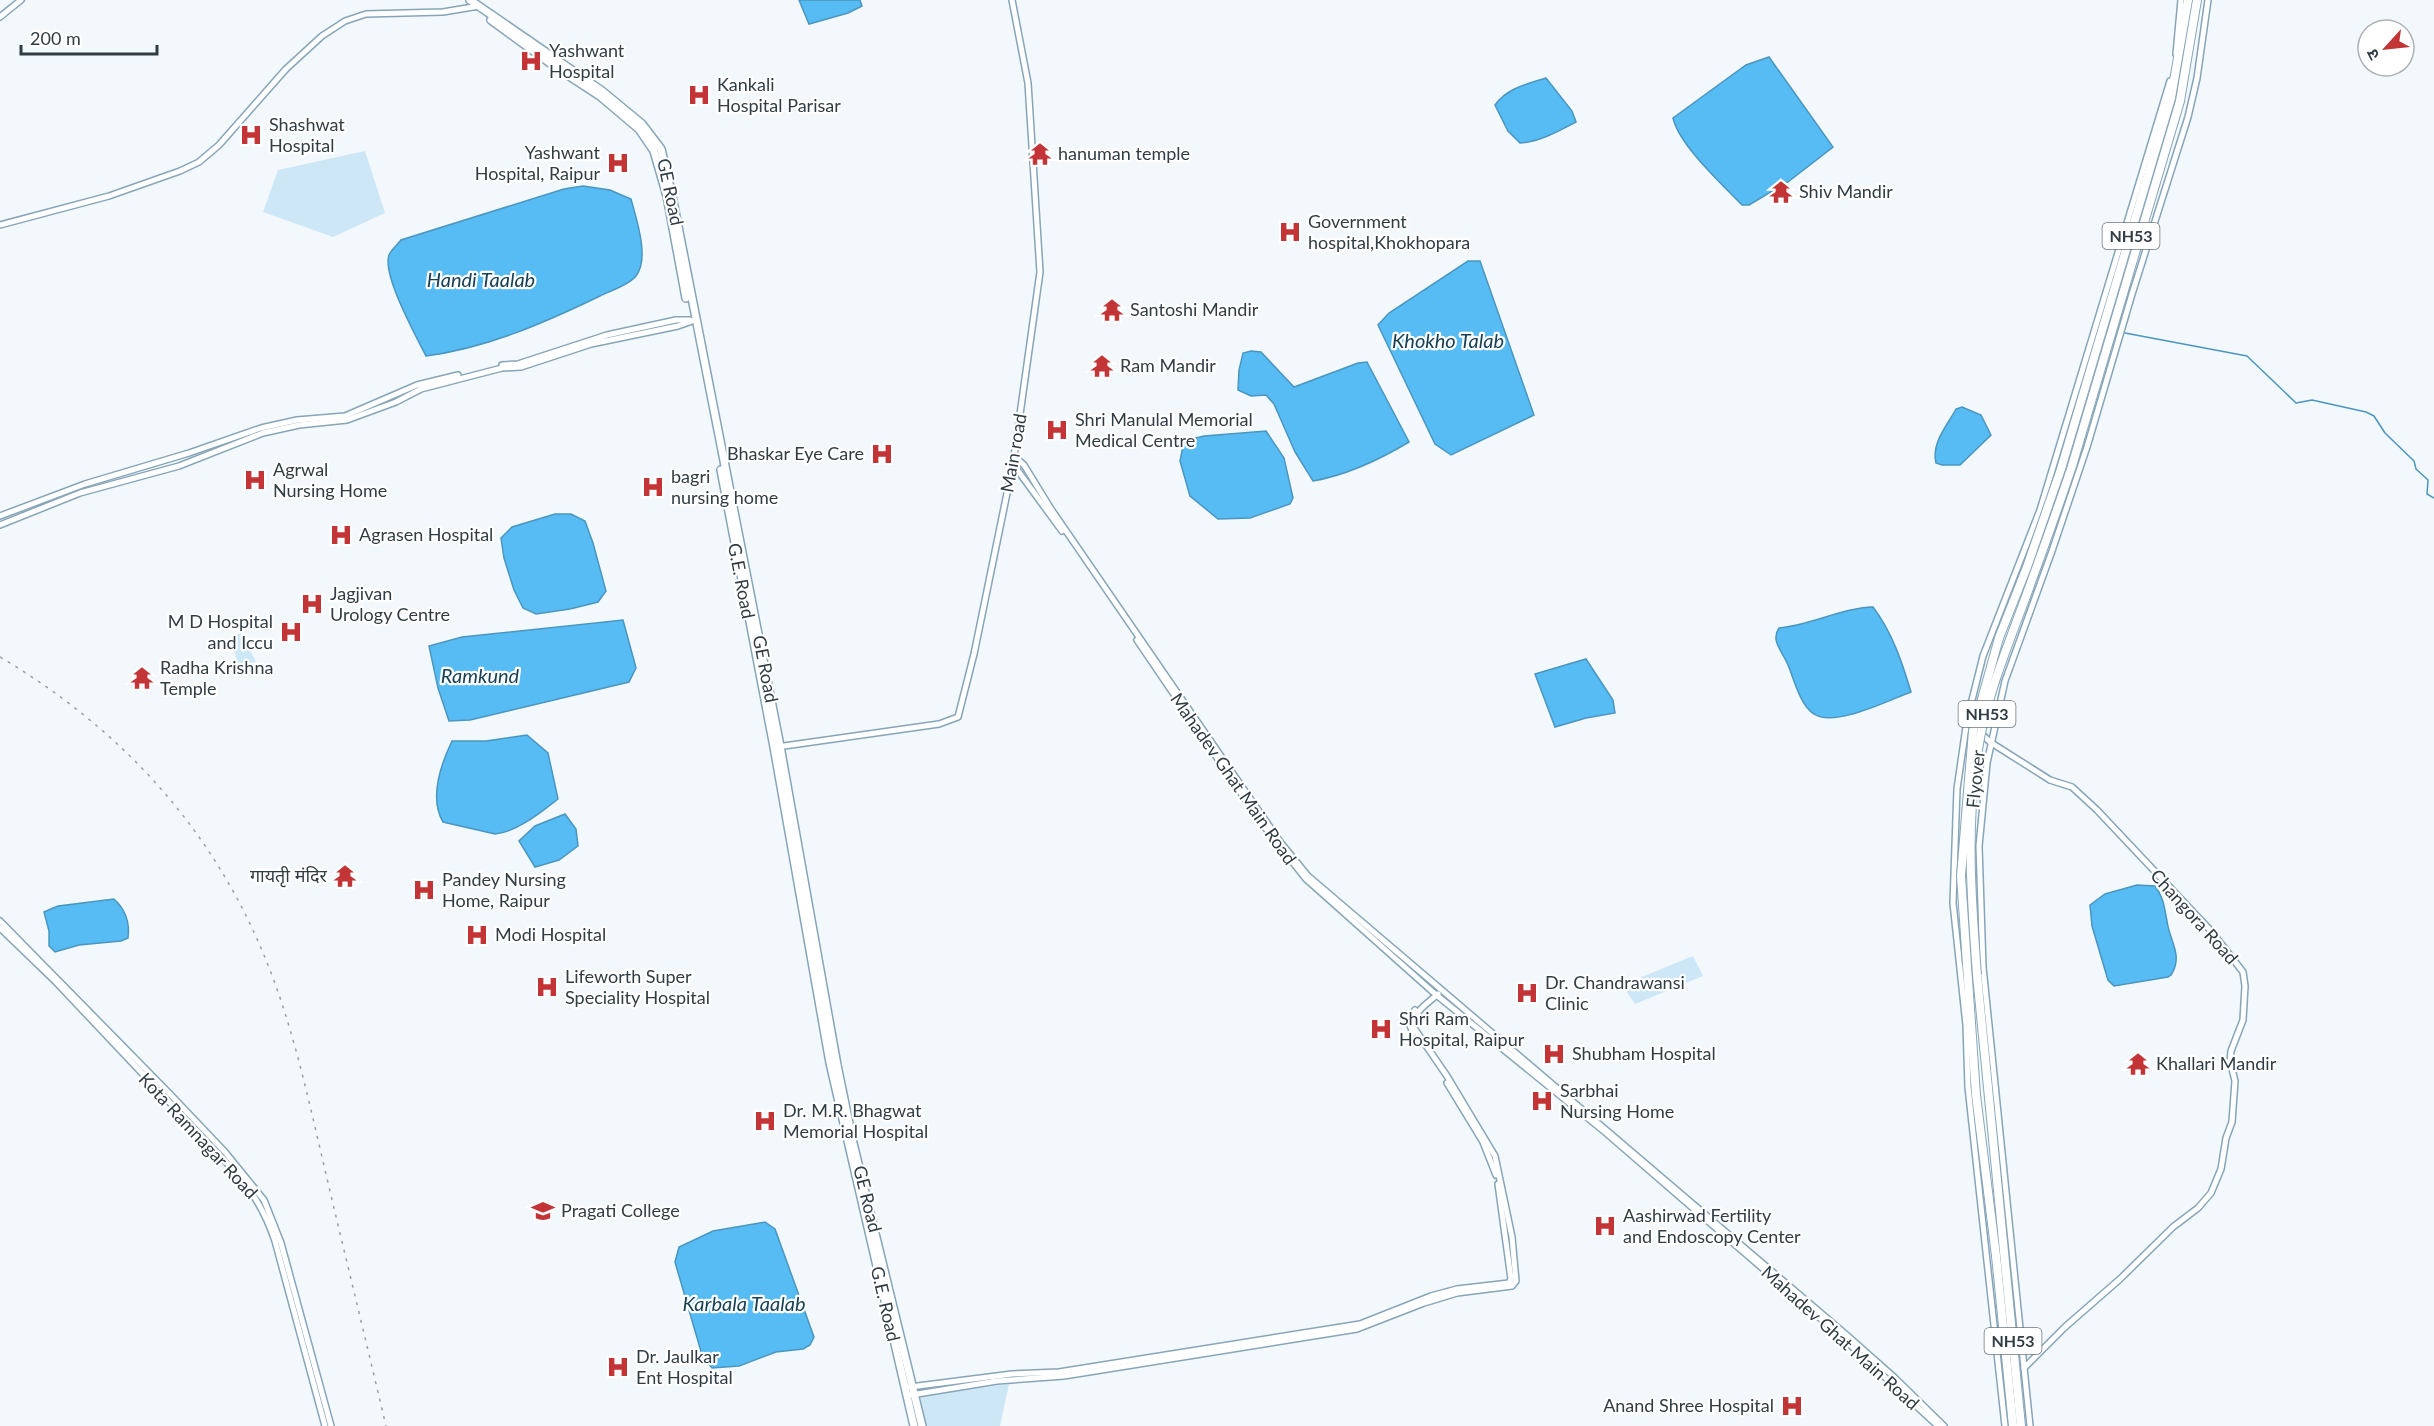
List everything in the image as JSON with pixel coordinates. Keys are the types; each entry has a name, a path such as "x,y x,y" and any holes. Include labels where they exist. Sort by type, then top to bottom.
{"highway":[{"name":"NH53","path":"2062,454 2171,98 2188,0"},
{"name":"NH53","path":"2083,446 2180,101 2197,0"},
{"name":"Flyover","path":"1985,1021 1972,927 1970,835 1980,737 2012,632 2047,542 2072,466 2083,446"},
{"name":"Flyover","path":"1989,1194 1976,1095 1961,876 1964,822 1973,731 1999,638 2027,567 2061,469 2062,454"},
{"name":"NH53","path":"1985,1021 2003,1200 2001,1256 2013,1426"},
{"name":"NH53","path":"1989,1194 2001,1256 2021,1426"},
{"path":"1980,1195 1989,1194"}],"main road":[{"path":"464,0 474,4"},
{"name":"GE Road","path":"474,4 602,91 642,124 661,149 672,196 692,320 777,747 837,1065 910,1391 922,1426"},
{"path":"910,1391 914,1426"}],"street":[{"path":"0,17 21,0"},
{"name":"Main road","path":"777,747 939,724 958,717 974,654 1013,464 1040,272 1028,83 1012,0"},
{"path":"2005,1426 1968,1087 1966,1022 1953,903 1956,801 1967,720 1983,656 2062,454 2165,104 2176,54 2181,0"},
{"path":"1985,1021 1979,846 1990,742 2005,681 2052,551 2083,446 2188,117 2201,57 2208,0"},
{"path":"0,225 109,196 199,162 219,146 286,69 322,36 345,21 366,14 443,12 474,4"},
{"path":"0,516 85,484 189,453 261,428 297,420 345,416 417,385 494,366 518,364 607,335 676,320 692,320"},
{"path":"0,525 80,493 179,466 268,431 347,420 396,402 421,389 502,368 521,367 591,344 692,320"},
{"path":"1014,456 1024,465 1051,509 1286,850 1314,882 1406,958 1438,992 1553,1083 1843,1332 1894,1377 1944,1426"},
{"name":"Mahadev Ghat Main Road","path":"1013,464 1067,538 1290,862 1338,909 1793,1295 1938,1426"},
{"name":"Changora Road","path":"1967,720 1990,742 2050,780 2072,787 2089,802 2212,932 2243,972 2245,986 2243,1020 2231,1051 2230,1061 2235,1084 2232,1122 2226,1138 2221,1169 2211,1193 2120,1279 2065,1327 2024,1368"},
{"path":"0,921 225,1152 264,1200 281,1243 331,1426"},
{"name":"Kota Ramnagar Road","path":"0,928 55,981 241,1178 257,1199 267,1217 275,1241 325,1426"},
{"path":"910,1391 1012,1374 1059,1372 1360,1324 1431,1296 1457,1289 1509,1283 1511,1279 1507,1240 1491,1158 1441,1072 1409,1026 1408,1020 1411,1014 1438,992"},
{"path":"2003,1200 2030,1426"}],"shaded area":[{"path":"365,151 385,213 333,237 263,212 278,170"},
{"path":"241,633 256,662 238,664 231,637"},
{"path":"1693,956 1703,976 1635,1004 1622,985"},
{"path":"1009,1384 1000,1426 926,1426 920,1399 926,1394"}],"water":[{"path":"799,0 860,0 862,6 848,13 809,24"},
{"path":"1769,57 1833,147 1788,182 1749,205 1742,205 1692,152 1677,129 1673,118 1746,65"},
{"path":"1546,78 1572,111 1576,122 1542,138 1520,143 1508,131 1495,105 1505,94"},
{"name":"Handi Taalab","path":"583,186 610,190 631,199 642,249 640,268 636,276 619,288 515,333 471,347 426,356 401,306 390,276 389,255 401,240 564,189"},
{"name":"Khokho Talab","path":"1468,261 1480,261 1534,415 1451,455 1435,444 1378,325 1389,313"},
{"path":"1261,352 1294,387 1358,363 1367,362 1409,442 1362,466 1313,481 1295,452 1274,404 1266,395 1251,396 1238,390 1243,353"},
{"path":"1962,407 1981,415 1991,435 1960,465 1936,463 1936,449 1941,435 1956,409"},
{"path":"1266,431 1284,458 1293,498 1290,504 1250,518 1218,519 1190,496 1180,461 1184,441 1204,436"},
{"path":"555,514 571,514 585,521 606,591 598,602 536,614 523,608 514,590 504,558 501,538 512,527"},
{"path":"1873,607 1891,637 1911,692 1848,715 1834,718 1814,714 1801,698 1778,646 1776,637 1779,628 1803,624 1849,610"},
{"name":"Ramkund","path":"623,620 636,668 629,682 470,720 449,721 438,688 429,646 462,637"},
{"path":"1586,659 1613,700 1615,713 1555,727 1535,674"},
{"path":"527,735 548,753 558,799 512,830 495,834 443,822 437,802 438,781 452,741 486,741"},
{"path":"565,814 576,829 578,846 559,860 535,867 519,841 535,826"},
{"path":"2137,885 2155,886 2160,895 2175,948 2175,968 2168,977 2114,986 2108,980 2092,926 2090,905 2105,894"},
{"path":"114,899 126,917 128,938 121,941 79,945 55,952 49,946 49,931 44,912 58,906"},
{"name":"Karbala Taalab","path":"765,1222 775,1229 814,1337 810,1345 803,1349 776,1352 739,1366 712,1368 702,1355 675,1262 679,1247 713,1231"}],"waterway":[{"path":"2125,333 2247,356 2296,403 2312,400 2366,412 2374,416 2385,433 2414,461 2416,469 2428,480 2427,494 2434,498"}],"railway":[{"path":"0,657 46,687 129,755 198,835 226,879 252,927 273,978 296,1049 386,1426"}],"place":[{"name":"Yashwant Hospital","path":"531,61"},
{"name":"Kankali Hospital Parisar","path":"699,95"},
{"name":"Shashwat Hospital","path":"251,135"},
{"name":"hanuman temple","path":"1040,154"},
{"name":"Yashwant Hospital, Raipur","path":"618,163"},
{"name":"Shiv Mandir","path":"1781,192"},
{"name":"Government hospital,Khokhopara","path":"1290,232"},
{"name":"Santoshi Mandir","path":"1112,310"},
{"name":"Ram Mandir","path":"1102,366"},
{"name":"Shri Manulal Memorial Medical Centre","path":"1057,430"},
{"name":"Bhaskar Eye Care","path":"882,454"},
{"name":"Agrwal Nursing Home","path":"255,480"},
{"name":"bagri nursing home","path":"653,487"},
{"name":"Agrasen Hospital","path":"341,535"},
{"name":"Jagjivan Urology Centre","path":"312,604"},
{"name":"M D Hospital and Iccu","path":"291,632"},
{"name":"Radha Krishna Temple","path":"142,678"},
{"name":"गायतृी मंदिर","path":"345,876"},
{"name":"Pandey Nursing Home, Raipur","path":"424,890"},
{"name":"Modi Hospital","path":"477,935"},
{"name":"Lifeworth Super Speciality Hospital","path":"547,987"},
{"name":"Dr. Chandrawansi Clinic","path":"1527,993"},
{"name":"Shri Ram Hospital, Raipur","path":"1381,1029"},
{"name":"Shubham Hospital","path":"1554,1054"},
{"name":"Khallari Mandir","path":"2138,1064"},
{"name":"Sarbhai Nursing Home","path":"1542,1101"},
{"name":"Dr. M.R. Bhagwat Memorial Hospital","path":"765,1121"},
{"name":"Pragati College","path":"543,1211"},
{"name":"Aashirwad Fertility and Endoscopy Center","path":"1605,1226"},
{"name":"Dr. Jaulkar Ent Hospital","path":"618,1367"},
{"name":"Anand Shree Hospital","path":"1792,1406"}]}
